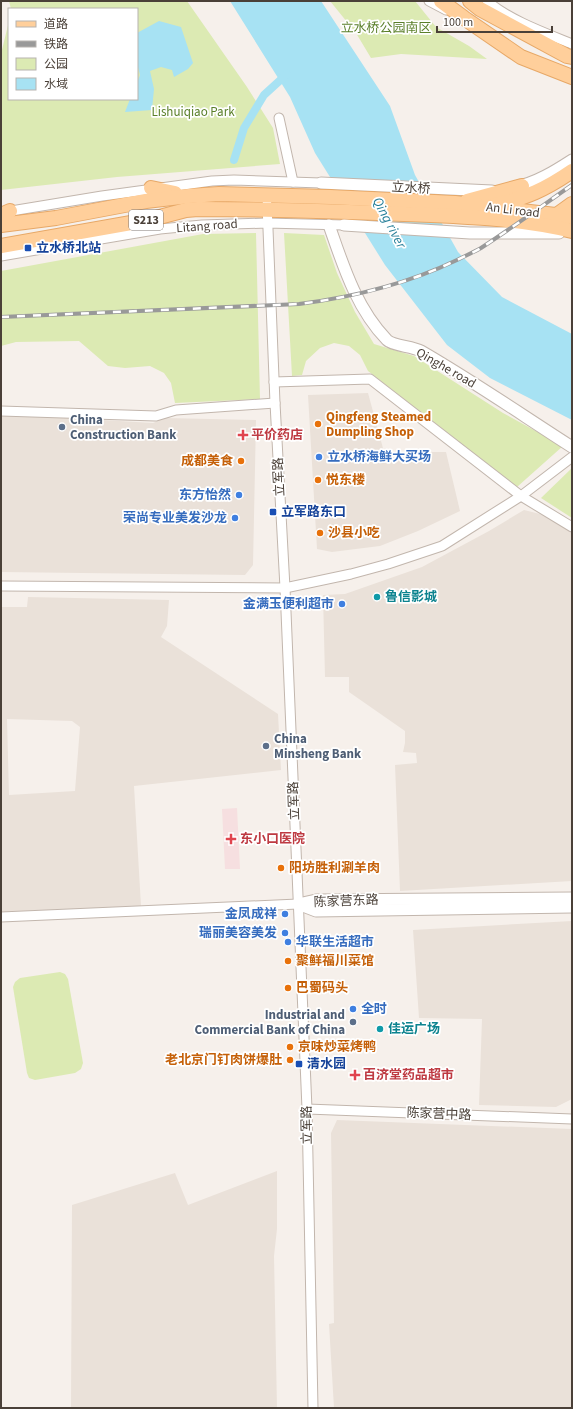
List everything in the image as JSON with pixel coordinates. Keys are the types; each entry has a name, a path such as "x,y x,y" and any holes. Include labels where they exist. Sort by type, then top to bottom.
{"main road":[{"path":"441,1 521,56 572,77"},
{"path":"470,1 480,9 567,56 572,57"},
{"path":"485,213 504,203 534,193 549,186 572,171"},
{"path":"454,196 487,197 522,186"},
{"path":"151,188 189,196"},
{"name":"S213","path":"1,225 56,218 146,201 189,196 219,194 267,195"},
{"name":"立水桥","path":"267,195 330,197 454,196"},
{"name":"An Li road","path":"454,196 485,213"},
{"path":"552,220 572,204"},
{"name":"Litang road","path":"1,246 139,221 186,210 198,209 267,216 337,211"},
{"name":"立水桥","path":"337,211 467,217"},
{"path":"485,213 522,233"},
{"name":"An Li road","path":"467,217 485,213 552,220 572,217"},
{"name":"An Li road","path":"552,220 572,232"},
{"path":"121,236 139,221"}],"street":[{"path":"429,1 464,18"},
{"path":"487,1 495,8 572,44"},
{"path":"279,118 293,182"},
{"path":"522,186 553,172 572,160"},
{"name":"S213","path":"4,213 151,188 227,180 321,183"},
{"name":"立水桥","path":"321,183 454,196"},
{"name":"立军路","path":"267,195 275,403 286,588 307,1108 313,1408"},
{"name":"Litang road","path":"1,256 160,229 267,216 344,225"},
{"name":"Qinghe road","path":"329,224 353,290 374,325 389,342 417,349 450,368 572,447"},
{"name":"An Li road","path":"344,225 470,233 572,232"},
{"path":"274,382 370,379 521,496 572,527"},
{"path":"1,411 156,416 176,410 275,403"},
{"path":"1,586 286,588 388,564 442,546 521,496 572,457"},
{"name":"陈家营东路","path":"298,904 316,900 572,898"},
{"path":"1,917 298,904"},
{"name":"陈家营东路","path":"298,904 316,911 572,907"},
{"name":"陈家营中路","path":"307,1108 572,1119"}],"shaded area":[{"path":"368,393 384,452 446,452 460,511 418,531 380,546 332,552 317,549 308,395"},
{"path":"1,414 153,423 165,418 256,420 253,565 245,575 1,572"},
{"path":"524,510 544,515 572,533 572,881 400,891 395,765 417,763 416,753 403,752 405,731 349,692 349,677 325,677 323,595 345,594 422,567 489,531"},
{"path":"28,597 169,600 167,626 161,637 278,714 281,770 134,786 141,906 1,912 1,607 27,607","holes":["7,719 72,721 80,727 75,791 9,795"]},
{"name":"东小口医院","path":"237,808 240,869 225,869 222,809"},
{"path":"572,921 572,1099 556,1107 479,1105 482,1019 419,1018 413,930"},
{"path":"337,1120 572,1129 572,1408 334,1408 329,1324 334,1323 331,1133"},
{"path":"277,1171 277,1229 274,1256 277,1408 71,1408 72,1205 175,1173 188,1205"}],"green space":[{"name":"Lishuiqiao Park","path":"9,1 187,1 247,87 273,128 280,164 117,177 1,190 1,54 8,25 8,100 138,100 138,8 11,8"},
{"name":"立水桥公园南区","path":"330,1 415,1 436,27 469,46 487,59 401,54 371,58 356,33"},
{"path":"256,233 260,399 175,403 171,383 164,373 150,366 125,368 108,366 79,341 16,342 1,346 1,271 203,234"},
{"path":"284,233 324,235 337,273 355,312 374,344 414,356 503,413 563,446 517,487 368,371 360,355 349,346 334,343 320,348 306,361 302,375 292,376"},
{"path":"572,468 572,518 541,498"},
{"path":"60,972 65,974 68,979 83,1063 81,1069 75,1073 35,1080 29,1078 27,1073 13,987 15,982 20,978"}],"water":[{"name":"Qing river","path":"230,1 321,1 390,106 415,175 458,252 502,297 572,334 572,420 490,378 447,345 385,265 315,153 290,97"},
{"path":"159,21 181,27 193,63 188,69 174,77 172,70 161,67 150,71 154,89 152,110 125,112 130,100 138,100 138,80 140,75 138,67 138,32"}],"waterway":[{"path":"234,160 244,128 264,95 287,74"}],"railway":[{"path":"1,317 299,304 340,298 400,283 457,260 481,248 572,185"}],"place":[{"name":"立水桥北站","path":"28,248"},
{"name":"Qingfeng Steamed Dumpling Shop","path":"318,424"},
{"name":"China Construction Bank","path":"62,427"},
{"name":"平价药店","path":"243,435"},
{"name":"立水桥海鲜大买场","path":"319,457"},
{"name":"成都美食","path":"241,461"},
{"name":"悦东楼","path":"318,480"},
{"name":"东方怡然","path":"239,495"},
{"name":"立军路东口","path":"273,512"},
{"name":"荣尚专业美发沙龙","path":"235,518"},
{"name":"沙县小吃","path":"320,533"},
{"name":"鲁信影城","path":"377,597"},
{"name":"金满玉便利超市","path":"342,604"},
{"name":"China Minsheng Bank","path":"266,746"},
{"name":"东小口医院","path":"231,839"},
{"name":"阳坊胜利涮羊肉","path":"281,868"},
{"name":"金凤成祥","path":"285,914"},
{"name":"瑞丽美容美发","path":"285,933"},
{"name":"华联生活超市","path":"288,942"},
{"name":"聚鲜福川菜馆","path":"288,961"},
{"name":"巴蜀码头","path":"288,988"},
{"name":"全时","path":"353,1009"},
{"name":"Industrial and Commercial Bank of China","path":"353,1022"},
{"name":"佳运广场","path":"380,1029"},
{"name":"京味炒菜烤鸭","path":"290,1047"},
{"name":"老北京门钉肉饼爆肚","path":"290,1060"},
{"name":"清水园","path":"299,1064"},
{"name":"百济堂药品超市","path":"355,1075"}]}
